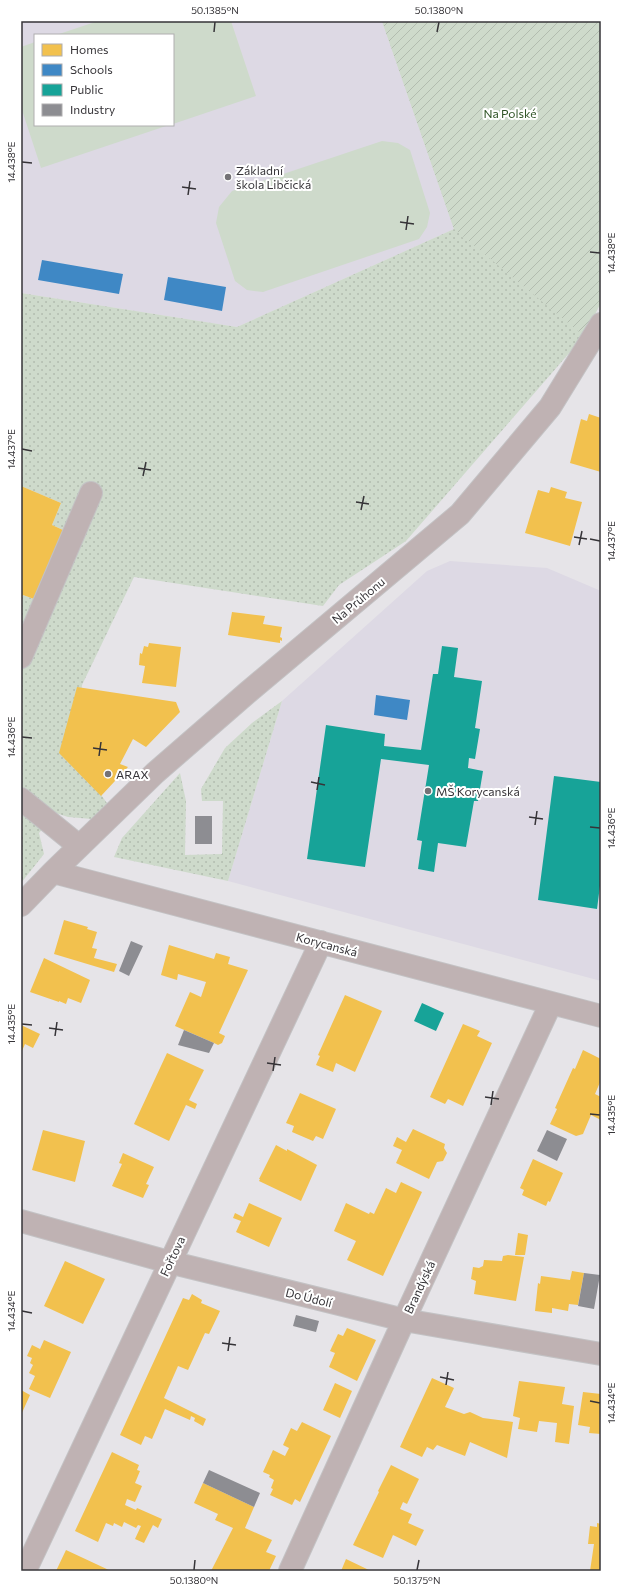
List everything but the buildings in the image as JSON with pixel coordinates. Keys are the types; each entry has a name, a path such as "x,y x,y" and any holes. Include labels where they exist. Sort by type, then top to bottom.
{"street":[{"name":"Na Průhonu","path":"21,905 79,846 166,763 460,514 550,407 601,324"},
{"path":"21,657 90,493"},
{"path":"21,799 79,846"},
{"name":"Korycanská","path":"53,872 601,1016"},
{"name":"Fořtova","path":"25,1571 169,1262 321,942"},
{"name":"Brandýská","path":"290,1571 404,1320 551,1003"},
{"name":"Do Údolí","path":"21,1221 169,1262 404,1320 601,1354"}],"shaded area":[{"name":"Základní škola Libčická","path":"21,21 382,21 454,229 237,327 21,293"},
{"name":"MŠ Korycanská","path":"450,561 547,568 601,591 601,981 228,881 282,701 427,571"}],"green space":[{"path":"98,21 231,21 256,96 174,124 174,34 59,34"},
{"path":"382,21 601,21 601,302 584,336 406,541 339,585 323,606 134,577 82,685 76,759 109,806 92,819 68,817 56,813 39,833 44,854 21,883 21,599 23,595 34,599 63,530 52,525 61,503 21,486 21,293 237,327 454,229"},
{"name":"Na Polské","path":"382,21 601,21 601,302 584,336 454,229"},
{"path":"34,42 34,126 166,126 41,168 21,107 21,47"},
{"path":"382,141 398,143 410,150 430,213 427,227 419,239 263,292 247,290 235,281 216,223 219,207 232,191"},
{"path":"282,701 228,881 114,857 122,838 180,773 186,801 185,855 222,854 223,801 202,801 201,789 225,748 252,723"}],"place":[{"name":"Základní škola Libčická","path":"228,177"},
{"name":"ARAX","path":"108,774"},
{"name":"MŠ Korycanská","path":"428,791"}]}
